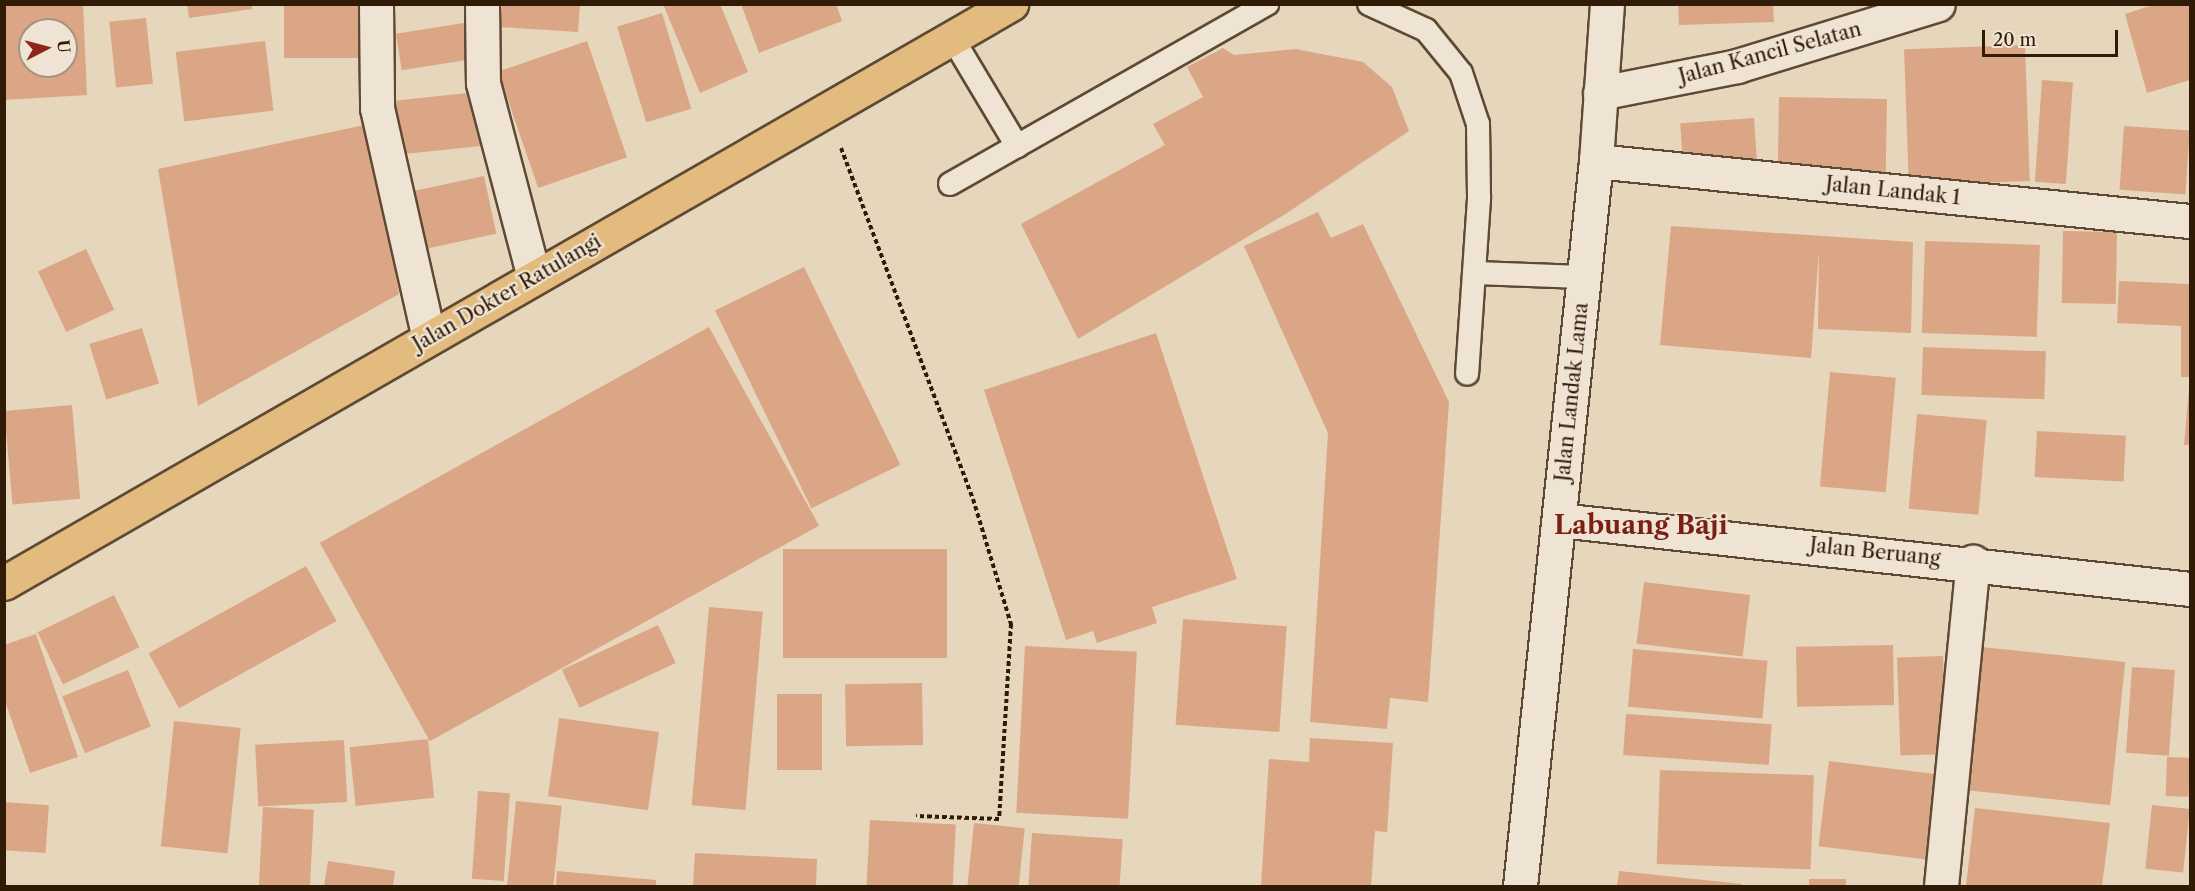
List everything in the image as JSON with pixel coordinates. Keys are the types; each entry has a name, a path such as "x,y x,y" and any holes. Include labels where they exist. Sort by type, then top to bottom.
{"main road":[{"name":"Jalan Dokter Ratulangi","path":"4,583 1011,4"}],"street":[{"path":"376,4 377,108 429,338"},
{"path":"482,4 483,83 534,277"},
{"name":"Jalan Landak Lama","path":"1521,886 1596,162 1607,4"},
{"name":"Jalan Kancil Selatan","path":"1600,93 1737,66 1938,4"},
{"name":"Jalan Landak 1","path":"1596,162 2190,221"},
{"name":"Jalan Beruang","path":"1559,520 1973,562 2190,589"},
{"path":"1941,886 1973,562"}],"lane":[{"path":"950,184 1267,4"},
{"path":"1369,4 1426,30 1461,73 1479,124 1474,273 1467,374"},
{"path":"953,39 1017,146"},
{"path":"1474,273 1584,277"}],"path":[{"path":"828,111 973,499 1011,624 999,819 916,816"}],"building":[{"path":"4,4 83,4 87,95 4,100"},
{"path":"187,4 251,4 252,9 189,18"},
{"path":"284,4 361,4 361,58 284,58"},
{"path":"502,4 580,4 578,32 500,27"},
{"path":"663,4 720,4 748,72 700,93"},
{"path":"741,4 836,4 842,21 759,53"},
{"path":"1678,4 1773,4 1774,22 1679,25"},
{"path":"2156,4 2190,4 2190,80 2147,93 2125,14"},
{"path":"662,13 691,109 646,122 617,27"},
{"path":"146,18 153,84 116,88 109,22"},
{"path":"470,22 476,59 402,70 396,34"},
{"path":"265,41 274,110 184,121 176,52"},
{"path":"587,41 627,157 538,188 498,72"},
{"path":"2025,45 2030,181 1909,185 1904,49"},
{"path":"1223,48 1234,55 1296,49 1363,62 1392,87 1409,131 1287,213 1078,339 1021,224 1165,145 1153,124 1203,97 1187,67"},
{"path":"2042,80 2073,82 2066,184 2035,182"},
{"path":"477,92 483,146 395,155 389,101"},
{"path":"1779,97 1887,99 1886,177 1778,175"},
{"path":"1754,118 1757,162 1683,167 1680,123"},
{"path":"369,124 399,294 198,406 158,169"},
{"path":"2124,126 2190,131 2185,194 2120,190"},
{"path":"484,176 496,234 414,251 402,193"},
{"path":"1318,212 1331,238 1363,224 1449,402 1428,702 1390,698 1387,729 1310,722 1328,433 1244,246"},
{"path":"1671,226 1913,242 1911,333 1818,329 1819,250 1811,358 1660,345"},
{"path":"2063,231 2117,232 2116,304 2062,303"},
{"path":"1925,241 2040,245 2037,337 1922,333"},
{"path":"86,249 114,310 66,332 38,271"},
{"path":"804,267 900,465 811,508 715,310"},
{"path":"2119,281 2189,284 2190,377 2181,377 2181,326 2117,323"},
{"path":"709,327 819,526 430,741 320,543"},
{"path":"142,328 159,383 106,400 89,344"},
{"path":"1156,333 1237,579 1152,607 1157,623 1097,643 1093,631 1066,640 984,390"},
{"path":"1923,347 2046,351 2044,399 1921,395"},
{"path":"1830,372 1896,378 1886,492 1820,487"},
{"path":"2189,389 2190,445 2184,445"},
{"path":"72,405 80,499 12,505 4,411"},
{"path":"1917,414 1987,420 1978,515 1909,509"},
{"path":"2037,431 2126,436 2123,482 2035,477"},
{"path":"783,549 947,549 947,658 783,658"},
{"path":"306,566 337,621 179,708 149,653"},
{"path":"1644,582 1750,595 1743,657 1636,644"},
{"path":"114,595 139,647 63,684 38,632"},
{"path":"709,607 763,612 745,810 692,805"},
{"path":"1183,619 1287,626 1279,732 1176,725"},
{"path":"658,625 676,663 580,708 562,670"},
{"path":"36,634 78,757 30,773 4,698 4,645"},
{"path":"1893,645 1894,705 1797,707 1796,647"},
{"path":"1025,646 1137,652 1128,819 1016,813"},
{"path":"1982,647 2125,662 2110,805 1967,790"},
{"path":"1633,649 1767,661 1762,719 1628,707"},
{"path":"1943,656 1946,754 1900,756 1897,658"},
{"path":"2132,667 2175,670 2169,756 2126,753"},
{"path":"128,670 151,727 85,753 62,697"},
{"path":"922,683 923,745 846,746 845,684"},
{"path":"777,694 822,694 822,770 777,770"},
{"path":"1626,714 1772,724 1769,765 1623,755"},
{"path":"559,718 659,732 648,810 548,796"},
{"path":"174,721 241,728 227,853 161,846"},
{"path":"1310,738 1393,743 1387,832 1375,831 1371,886 1261,886 1269,759 1309,762"},
{"path":"428,739 434,798 356,806 349,747"},
{"path":"344,740 347,802 258,807 255,745"},
{"path":"2167,757 2190,758 2189,797 2166,796"},
{"path":"1829,761 1943,775 1933,860 1819,846"},
{"path":"1660,770 1814,775 1811,869 1657,864"},
{"path":"478,791 510,793 504,881 472,879"},
{"path":"516,801 562,806 553,886 507,886"},
{"path":"4,802 49,805 46,853 4,850"},
{"path":"2152,805 2190,809 2183,873 2145,869"},
{"path":"263,807 314,810 310,886 259,886"},
{"path":"1975,808 2110,823 2102,886 1966,886"},
{"path":"870,820 956,825 953,886 867,885"},
{"path":"974,823 1025,828 1019,886 967,886"},
{"path":"1032,833 1123,839 1120,886 1028,886"},
{"path":"695,853 817,859 816,886 693,886"},
{"path":"328,861 395,871 393,886 324,886"},
{"path":"557,871 656,880 656,886 556,886"},
{"path":"1619,871 1742,884 1742,886 1617,886"},
{"path":"1809,879 1846,879 1846,886 1809,886"}],"district":[{"name":"Labuang Baji","path":"1641,526"}]}
